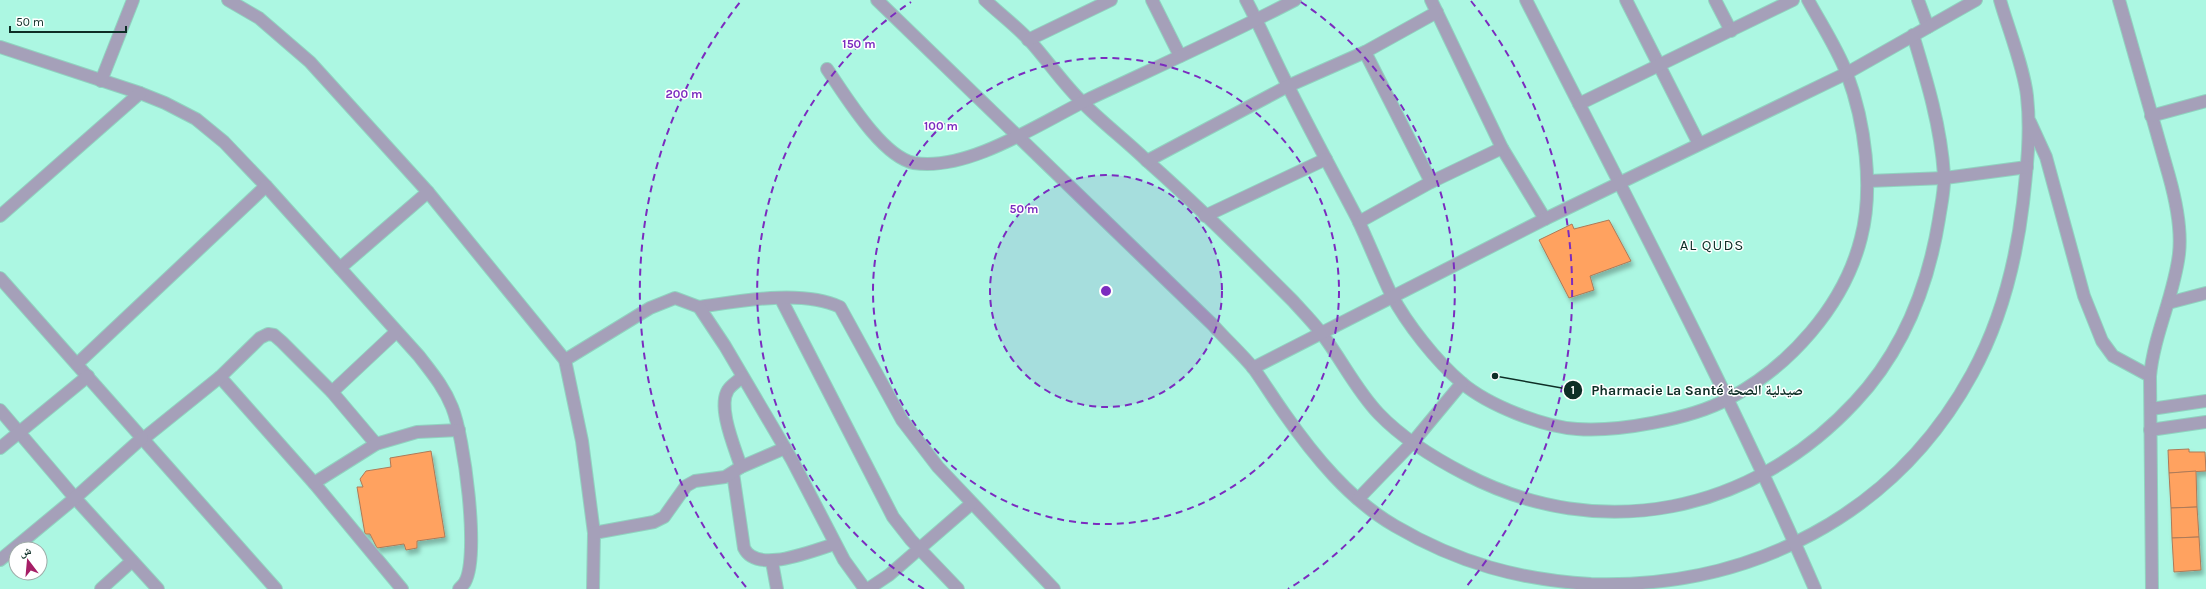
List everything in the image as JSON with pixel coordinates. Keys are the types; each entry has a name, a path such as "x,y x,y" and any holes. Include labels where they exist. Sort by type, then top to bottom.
{"street":[{"path":"102,81 133,0"},
{"path":"228,0 259,18 310,62 428,192 565,360 582,441 594,533 593,589"},
{"path":"877,0 1213,325 1253,368 1307,444 1334,475 1358,499 1393,525 1434,546 1484,567 1525,577 1568,583 1622,585 1657,584 1696,579 1732,570 1795,545 1850,513 1880,490 1928,440 1950,410 1969,379 1987,342 2004,298 2020,227 2027,167 2029,119 2027,93 2000,0"},
{"path":"985,0 1028,40 1082,102 1205,216 1295,304 1321,333 1359,390 1379,414 1413,442 1450,467 1488,486 1522,500 1591,511 1629,513 1668,508 1708,498 1763,474 1794,456 1840,417 1860,397 1898,344 1915,310 1934,247 1945,178 1931,95 1913,36"},
{"path":"1028,40 1111,0"},
{"path":"1152,0 1180,56"},
{"path":"1246,0 1288,86 1359,222 1392,296 1425,344 1462,384 1500,406 1532,420 1576,429 1628,426 1672,419 1727,400 1761,378 1794,350 1818,326 1834,301 1853,264 1862,236 1868,181 1860,125 1847,73 1808,0"},
{"path":"827,69 866,124 891,151 913,163 946,162 1020,137 1082,102 1295,0"},
{"path":"1431,0 1502,148 1544,219"},
{"path":"1526,0 1620,182 1727,400 1763,474 1815,589"},
{"path":"1626,0 1699,144"},
{"path":"1715,0 1731,31"},
{"path":"1579,104 1659,67 1793,0"},
{"path":"1918,0 1928,27"},
{"path":"1253,368 1544,219 1847,73 1976,0"},
{"path":"2119,0 2176,204 2179,229 2179,254 2168,302 2152,358 2150,376 2152,589"},
{"path":"1147,161 1288,86 1365,52 1437,12"},
{"path":"0,47 140,93 165,103 196,119 224,142 266,186 340,268 442,386 452,408 459,430 470,509 471,556 466,582 459,589"},
{"path":"1365,52 1431,182"},
{"path":"0,216 140,93"},
{"path":"2151,116 2206,101"},
{"path":"2029,119 2046,157 2063,211 2084,296 2102,341 2113,356 2150,376"},
{"path":"1359,222 1431,182 1502,148"},
{"path":"1205,216 1326,158"},
{"path":"1868,181 1945,178 2027,167"},
{"path":"77,364 266,186"},
{"path":"340,268 428,192"},
{"path":"0,278 276,589"},
{"path":"2168,302 2206,293"},
{"path":"565,360 650,308 675,298 699,307 754,299 825,301 840,307 902,420 938,467 971,504 1054,589"},
{"path":"780,299 893,517 901,529 958,589"},
{"path":"699,307 725,346 785,448 835,544 866,589 889,575 921,549 971,504"},
{"path":"332,392 396,332"},
{"path":"0,560 75,498 142,439 220,377 260,338 268,334 274,335 282,342 332,392 376,444"},
{"path":"0,448 18,431 88,376"},
{"path":"220,377 314,483 402,589"},
{"path":"742,377 728,390 724,400 725,414 737,470 744,548 747,556 772,562 835,544"},
{"path":"1358,499 1413,442 1462,384"},
{"path":"2151,409 2206,401"},
{"path":"0,410 75,498 158,589"},
{"path":"2150,430 2206,422"},
{"path":"314,483 376,444 417,432 459,430"},
{"path":"594,533 654,522 664,517 686,486 695,481 725,477 785,448"},
{"path":"101,589 132,561"},
{"path":"772,562 777,589"}],"building":[{"path":"1609,220 1631,261 1590,276 1594,290 1569,298 1539,240 1572,224 1574,229"},
{"path":"2189,449 2189,452 2205,452 2206,471 2169,473 2168,450"},
{"path":"431,451 445,537 417,541 417,548 406,550 404,544 377,548 370,534 365,534 357,487 363,487 360,479 366,471 391,467 390,458"},
{"path":"2196,471 2197,507 2171,508 2169,473"},
{"path":"2197,507 2199,537 2172,538 2171,508"},
{"path":"2199,537 2201,570 2174,572 2172,538"}],"place":[{"name":"Pharmacie La Santé صيدلية الصحة","path":"1495,376"}],"district":[{"name":"AL QUDS","path":"1712,245"}]}
